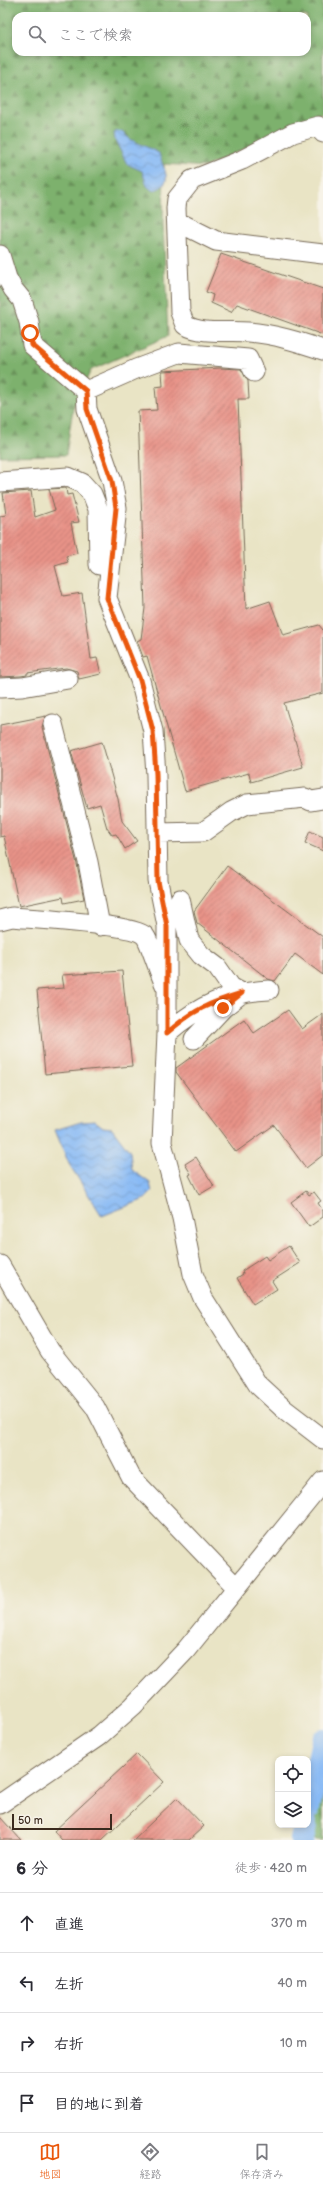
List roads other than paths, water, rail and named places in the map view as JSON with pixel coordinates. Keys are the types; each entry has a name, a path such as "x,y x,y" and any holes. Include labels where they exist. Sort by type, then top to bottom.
{"street":[{"path":"323,133 318,126 293,133 242,160 192,180 177,199 177,253 180,312 185,325 195,330 249,332 295,341 323,350"},
{"path":"178,222 216,241 323,254"},
{"path":"0,255 7,278 13,289 22,300 30,322 32,345 86,391 87,409 112,481 116,508 107,598"},
{"path":"86,391 136,369 179,353 248,359 254,372"},
{"path":"0,482 68,477 82,483 92,494 98,509 100,576 107,598 140,680 153,731 158,881 167,926 168,992 162,1143 182,1218 193,1274 203,1298 258,1385 284,1409 323,1439"},
{"path":"0,688 22,687 68,679"},
{"path":"53,724 88,862 100,926"},
{"path":"157,833 203,832 231,812 247,804 305,798 310,801 323,799"},
{"path":"180,899 189,940 201,955 217,967 231,987 242,993"},
{"path":"0,920 12,917 100,926 138,932 146,937 158,973 168,992"},
{"path":"167,1033 187,1015 210,1003 242,993 269,990"},
{"path":"194,1039 223,1008 242,993"},
{"path":"0,1265 50,1351 95,1407 131,1477 236,1587"},
{"path":"0,1804 99,1736 132,1706 186,1650 323,1482"}],"water":[{"path":"117,131 122,132 130,139 159,153 166,175 166,180 160,188 153,191 147,186 142,171 127,164 115,140 114,133"},
{"path":"95,1121 103,1127 112,1128 130,1152 132,1170 150,1183 152,1192 145,1199 102,1216 69,1164 55,1130 81,1122"}],"waterway":[{"path":"311,1795 323,1741"},
{"path":"302,1840 304,1828"}]}
